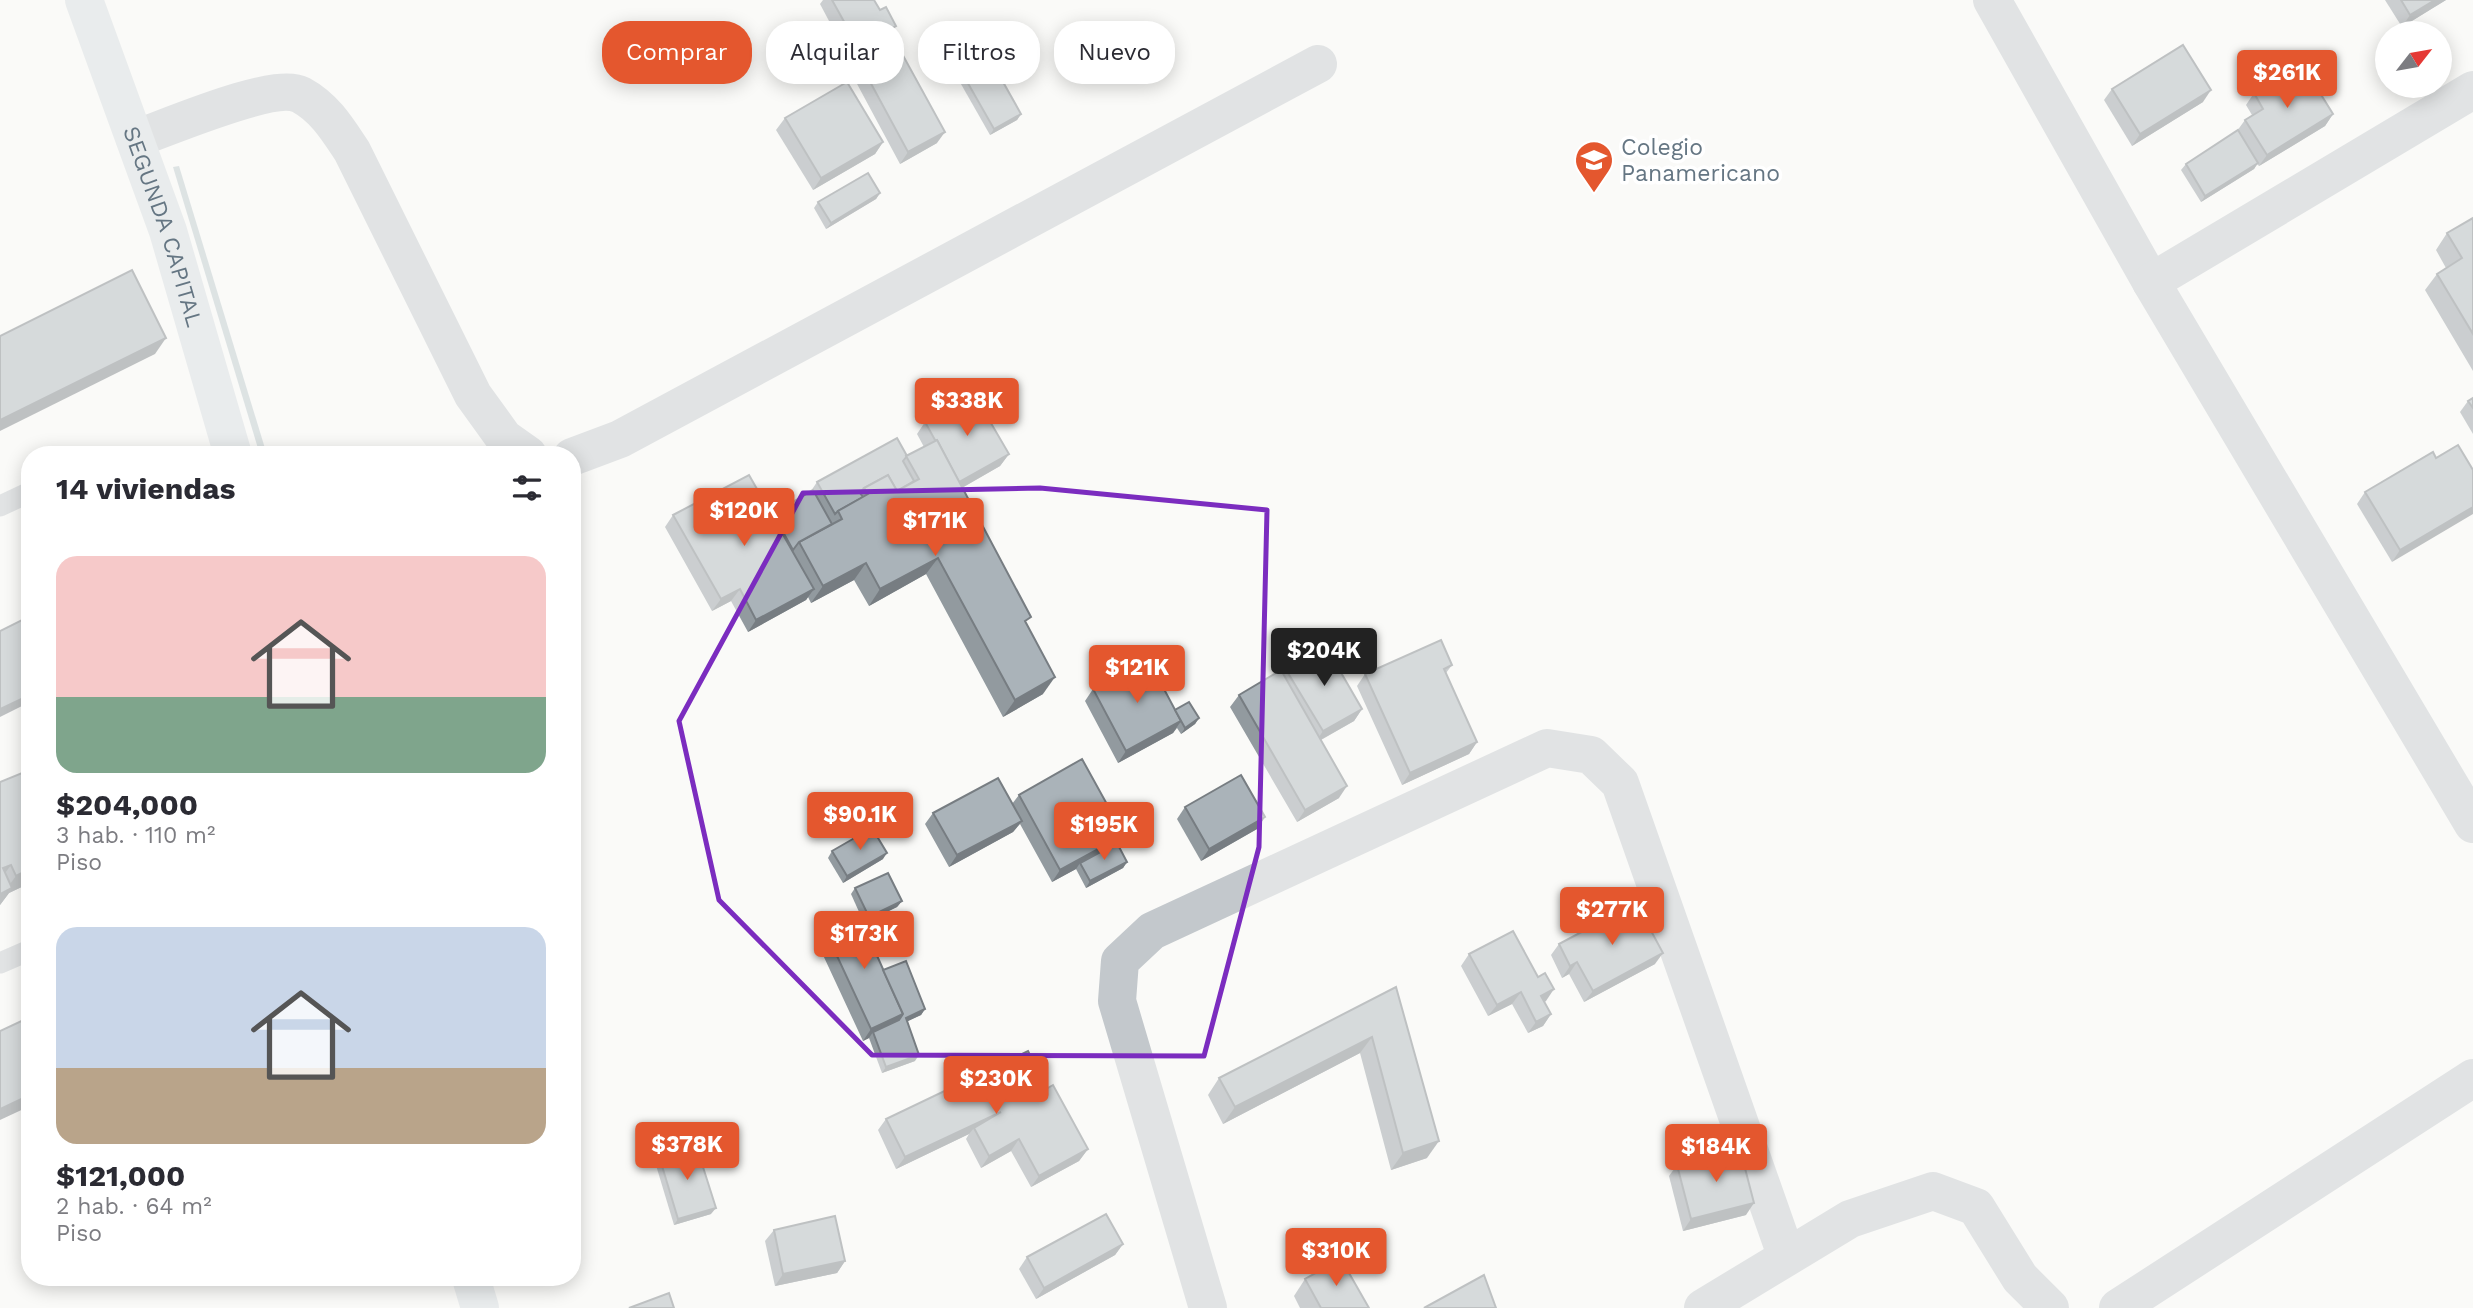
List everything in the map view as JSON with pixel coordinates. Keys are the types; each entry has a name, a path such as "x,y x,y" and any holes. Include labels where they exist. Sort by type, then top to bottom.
{"street":[{"name":"SEGUNDA CAPITAL","path":"84,0 167,231 230,446"},
{"path":"1992,0 2151,282 2473,824"},
{"path":"581,454 620,439 1318,64"},
{"path":"2151,282 2473,90"},
{"path":"135,139 267,93 299,94 329,117 352,151 473,395 504,438 515,446"},
{"path":"1208,1308 1116,1001 1120,961 1152,931 1546,748 1591,755 1620,783 1786,1255"},
{"path":"2118,1308 2473,1078"},
{"path":"1703,1308 1786,1255 1850,1219 1933,1191 1976,1207 2020,1278 2050,1308"},
{"path":"473,1286 480,1308"}],"lane":[{"path":"0,506 21,496"},
{"path":"0,963 21,954"}],"highlighted area":[{"path":"1040,488 1267,510 1259,847 1204,1056 872,1055 719,900 679,721 803,493"}],"shaded area":[{"path":"179,166 264,446 257,446 173,167"}],"building":[{"path":"832,0 874,0 880,10 886,7 893,21 844,21"},
{"path":"2401,0 2435,0 2410,15"},
{"path":"2183,45 2211,90 2140,134 2112,89"},
{"path":"904,57 945,132 908,152 871,84 904,84"},
{"path":"2302,64 2333,114 2267,155 2245,120 2263,109 2254,93"},
{"path":"844,84 848,84 883,142 821,178 785,118"},
{"path":"968,84 1004,84 1021,114 994,129"},
{"path":"2238,130 2258,163 2205,196 2186,164"},
{"path":"868,173 880,193 831,223 818,202"},
{"path":"2473,218 2473,334 2437,274 2462,258 2447,233"},
{"path":"132,270 166,338 0,420 0,336"},
{"path":"974,394 1009,454 959,482 925,422"},
{"path":"897,438 907,456 903,461 914,481 897,491 888,475 864,488 860,493 863,497 835,514 817,482"},
{"path":"937,440 1031,617 1025,621 1055,677 1015,700 938,558 880,589 866,563 823,586 799,542 842,519 838,511 868,494 864,488 888,475 897,491 919,479 906,456"},
{"path":"2458,445 2473,470 2473,507 2400,550 2365,492 2433,452 2436,458"},
{"path":"749,475 814,589 756,620 740,589 721,599 673,515"},
{"path":"813,490 832,524 799,542 793,550 773,514"},
{"path":"21,620 21,699 0,709 0,631"},
{"path":"1441,640 1452,665 1444,669 1477,742 1410,773 1365,674"},
{"path":"1325,645 1362,709 1323,731 1285,668"},
{"path":"1148,659 1181,721 1126,751 1093,689"},
{"path":"1281,670 1347,786 1305,810 1239,695"},
{"path":"1189,702 1199,718 1185,728 1175,710"},
{"path":"1082,759 1124,835 1060,870 1019,795"},
{"path":"21,773 21,874 16,876 11,865 3,868 12,888 0,894 0,782"},
{"path":"1241,775 1265,817 1209,849 1185,807"},
{"path":"998,778 1022,821 957,855 933,813"},
{"path":"872,828 887,853 847,876 832,851"},
{"path":"1117,843 1127,862 1090,881 1080,863"},
{"path":"888,873 902,901 869,917 855,888"},
{"path":"1636,903 1663,953 1593,991 1577,962 1570,966 1559,944"},
{"path":"858,913 903,1014 871,1029 824,928"},
{"path":"1513,931 1538,977 1545,973 1554,989 1541,996 1551,1014 1536,1022 1521,992 1497,1005 1469,954"},
{"path":"906,961 925,1009 906,1018 919,1055 886,1067 873,1032 899,1020 903,1014 883,970"},
{"path":"1396,987 1439,1141 1403,1153 1372,1037 1235,1107 1219,1078"},
{"path":"21,1021 21,1099 0,1109 0,1031"},
{"path":"1028,1051 1046,1089 1053,1085 1088,1149 1039,1176 1019,1139 989,1156 974,1128 1001,1112 905,1157 886,1119"},
{"path":"696,1145 716,1208 678,1219 659,1156"},
{"path":"1740,1149 1754,1203 1691,1219 1677,1165"},
{"path":"1106,1214 1123,1244 1044,1288 1027,1257"},
{"path":"835,1216 845,1261 783,1274 774,1230"},
{"path":"1341,1259 1369,1308 1321,1308 1305,1279"},
{"path":"1484,1275 1496,1308 1424,1308"},
{"path":"669,1293 674,1308 629,1308"}],"place":[{"name":"Colegio Panamericano","path":"1594,194"}]}
